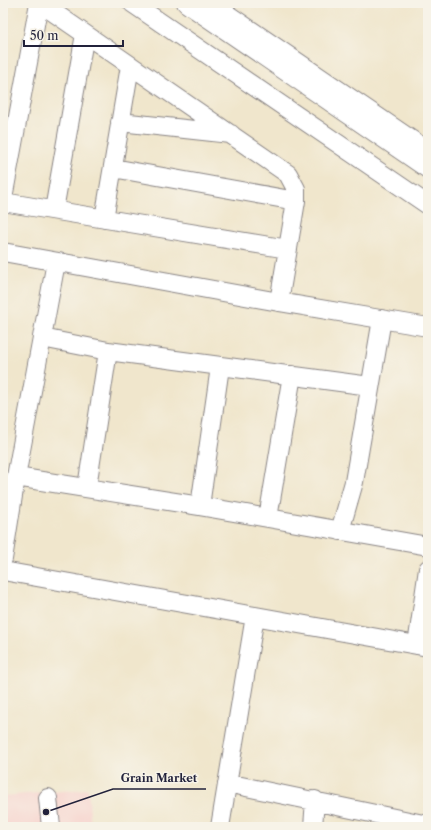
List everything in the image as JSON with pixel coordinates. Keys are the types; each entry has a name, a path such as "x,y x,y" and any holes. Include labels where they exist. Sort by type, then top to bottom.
{"street":[{"path":"3,198 40,3 288,174 296,189 296,201 279,302"},
{"path":"132,3 428,205"},
{"path":"186,3 428,169"},
{"path":"211,3 428,151"},
{"path":"54,210 85,34"},
{"path":"104,219 130,66"},
{"path":"120,122 232,134"},
{"path":"113,168 296,201"},
{"path":"3,202 288,249"},
{"path":"3,252 279,302 428,327"},
{"path":"3,559 16,477 56,262"},
{"path":"340,531 354,482 382,319"},
{"path":"42,338 108,351 370,386"},
{"path":"87,487 108,351"},
{"path":"200,506 220,367"},
{"path":"268,518 292,376"},
{"path":"16,477 87,487 428,546"},
{"path":"3,571 422,646 428,569"},
{"path":"220,827 254,616"},
{"path":"227,783 315,800 428,825"},
{"path":"48,798 51,827"},
{"path":"313,827 315,800"}],"shaded area":[{"path":"88,789 91,827 3,827 3,796"}],"place":[{"name":"Grain Market","path":"46,812"}]}
